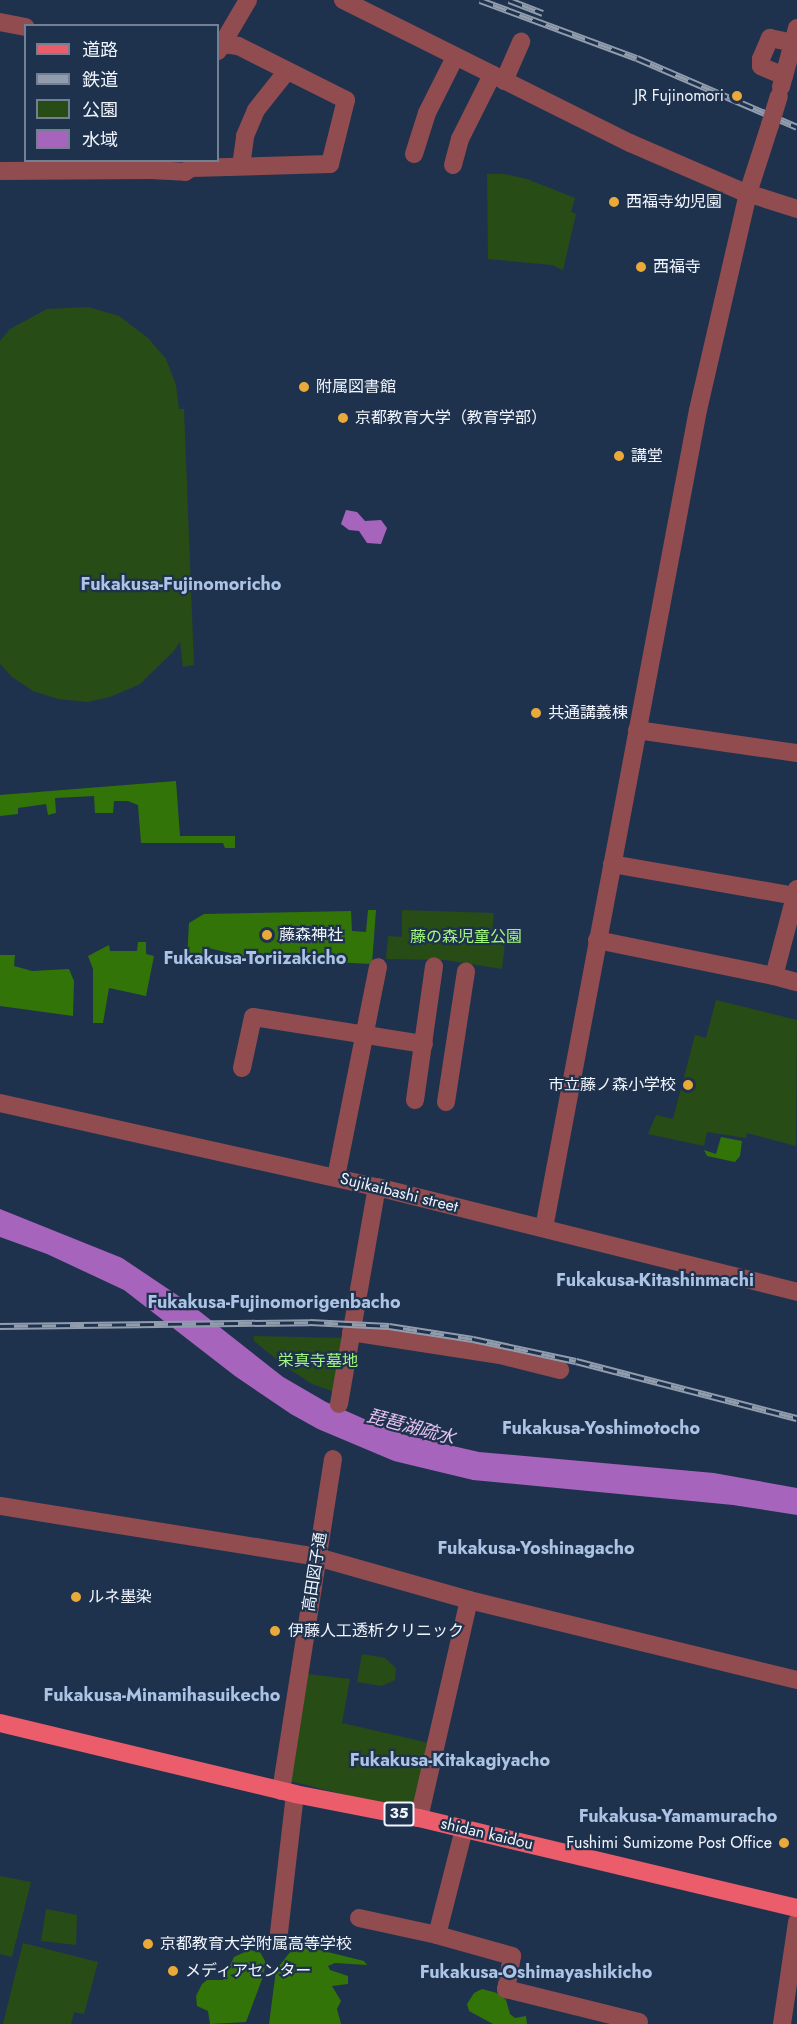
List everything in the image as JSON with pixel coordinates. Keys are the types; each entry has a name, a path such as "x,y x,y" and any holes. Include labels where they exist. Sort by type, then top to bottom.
{"main road":[{"name":"shidan kaidou","path":"0,1723 288,1792 419,1818 797,1908"}],"street":[{"path":"220,48 249,0"},
{"path":"344,0 630,142 748,193 797,209"},
{"path":"0,22 24,27"},
{"path":"544,1228 698,410 748,193 770,125 784,76 795,36 770,38 761,59 763,67 784,76"},
{"path":"453,165 460,139 521,42"},
{"path":"0,171 40,166 152,165 185,172 191,168 330,164 346,100 238,46 220,48"},
{"path":"414,154 427,113 455,57"},
{"path":"241,166 245,136 256,110 287,72"},
{"path":"637,730 797,753"},
{"path":"612,864 796,893 774,976"},
{"path":"597,940 797,982"},
{"path":"415,1100 434,966"},
{"path":"336,1177 378,967"},
{"path":"446,1102 466,972"},
{"path":"242,1068 253,1017 366,1034 455,1039"},
{"name":"Sujikaibashi street","path":"0,1102 186,1146 336,1177 797,1292"},
{"path":"339,1404 377,1187"},
{"path":"351,1332 500,1355 560,1370"},
{"name":"高田図子通","path":"278,1941 288,1792 317,1557 333,1459"},
{"path":"0,1506 317,1557 469,1600 797,1680"},
{"path":"419,1818 469,1600"},
{"path":"437,1935 464,1829"},
{"path":"358,1918 437,1935 512,1956 506,1989 639,2022"},
{"path":"782,2024 797,1923"}],"green space":[{"path":"487,174 504,174 527,179 575,198 571,212 576,214 563,270 552,265 488,259"},
{"path":"88,307 119,316 148,338 166,359 176,385 179,409 184,409 194,665 183,667 180,642 173,652 140,684 110,697 87,702 58,699 33,691 12,677 0,664 0,341 10,329 47,309"},
{"path":"176,781 180,836 235,836 235,848 225,848 223,843 141,843 138,805 128,801 114,801 113,813 95,813 94,796 55,798 56,813 48,815 46,804 18,808 18,814 0,816 0,795"},
{"path":"368,910 376,910 372,964 251,958 204,947 201,961 187,958 189,923 204,914 351,911 352,931 366,932"},
{"name":"藤の森児童公園","path":"402,910 494,913 491,941 505,943 502,969 445,960 386,959 388,936 402,937"},
{"path":"138,942 146,942 146,954 154,956 146,996 109,988 103,1023 93,1023 93,969 88,956 109,945 110,951 137,951"},
{"path":"0,955 15,955 14,966 32,971 69,969 74,981 73,1016 0,1006"},
{"path":"716,1000 797,1020 796,1146 747,1133 746,1138 707,1132 704,1146 648,1134 656,1115 673,1119 695,1035 706,1038"},
{"path":"721,1137 742,1141 740,1156 735,1162 707,1156 704,1150 716,1154"},
{"name":"栄真寺墓地","path":"254,1336 346,1338 337,1393 312,1384 286,1367 254,1341"},
{"path":"362,1654 385,1658 396,1668 395,1680 382,1686 357,1682"},
{"path":"307,1674 350,1679 342,1723 429,1743 415,1808 410,1811 290,1781"},
{"path":"0,1876 31,1882 12,1957 0,1954"},
{"path":"46,1909 77,1915 76,1945 41,1941"},
{"path":"23,1943 98,1962 84,2014 74,2012 71,2024 3,2024"},
{"path":"303,1946 364,1961 367,1965 335,1963 328,1966 330,1970 348,1976 348,1984 332,1986 341,2001 337,2009 341,2024 269,2024 276,1970 294,1947"},
{"path":"249,1950 260,1952 265,1961 264,1974 246,2022 210,2024 208,2011 197,2006 196,1996 202,1984 207,1980 223,1980 234,1957"},
{"path":"482,1989 497,1993 506,2000 510,2014 515,2018 526,2016 527,2024 493,2024 469,2011 467,2004 474,1993"}],"water":[{"path":"346,510 357,512 365,521 381,520 387,528 381,544 367,543 359,531 349,530 341,524"},
{"path":"0,1209 122,1258 189,1303 283,1377 326,1402 371,1422 405,1435 479,1452 714,1473 797,1488 797,1515 733,1505 473,1480 394,1461 318,1429 291,1414 235,1376 124,1290 47,1254 0,1237"}],"railway":[{"path":"480,0 637,58 797,127"},
{"path":"509,0 543,13"},
{"path":"0,1326 310,1322 389,1326 473,1339 576,1361 797,1418"}],"place":[{"name":"JR Fujinomori","path":"737,96"},
{"name":"西福寺幼児園","path":"614,202"},
{"name":"西福寺","path":"641,267"},
{"name":"附属図書館","path":"304,387"},
{"name":"京都教育大学（教育学部）","path":"343,418"},
{"name":"講堂","path":"619,456"},
{"name":"共通講義棟","path":"536,713"},
{"name":"藤森神社","path":"267,935"},
{"name":"市立藤ノ森小学校","path":"688,1085"},
{"name":"ルネ墨染","path":"76,1597"},
{"name":"伊藤人工透析クリニック","path":"275,1631"},
{"name":"Fushimi Sumizome Post Office","path":"784,1843"},
{"name":"京都教育大学附属高等学校","path":"148,1944"},
{"name":"メディアセンター","path":"173,1971"}],"district":[{"name":"Fukakusa-Fujinomoricho","path":"181,584"},
{"name":"Fukakusa-Toriizakicho","path":"255,958"},
{"name":"Fukakusa-Kitashinmachi","path":"655,1280"},
{"name":"Fukakusa-Fujinomorigenbacho","path":"274,1302"},
{"name":"Fukakusa-Yoshimotocho","path":"601,1428"},
{"name":"Fukakusa-Yoshinagacho","path":"536,1548"},
{"name":"Fukakusa-Minamihasuikecho","path":"162,1695"},
{"name":"Fukakusa-Kitakagiyacho","path":"450,1760"},
{"name":"Fukakusa-Yamamuracho","path":"678,1816"},
{"name":"Fukakusa-Oshimayashikicho","path":"536,1972"}],"water label":[{"name":"琵琶湖疏水","path":"411,1427"}]}
